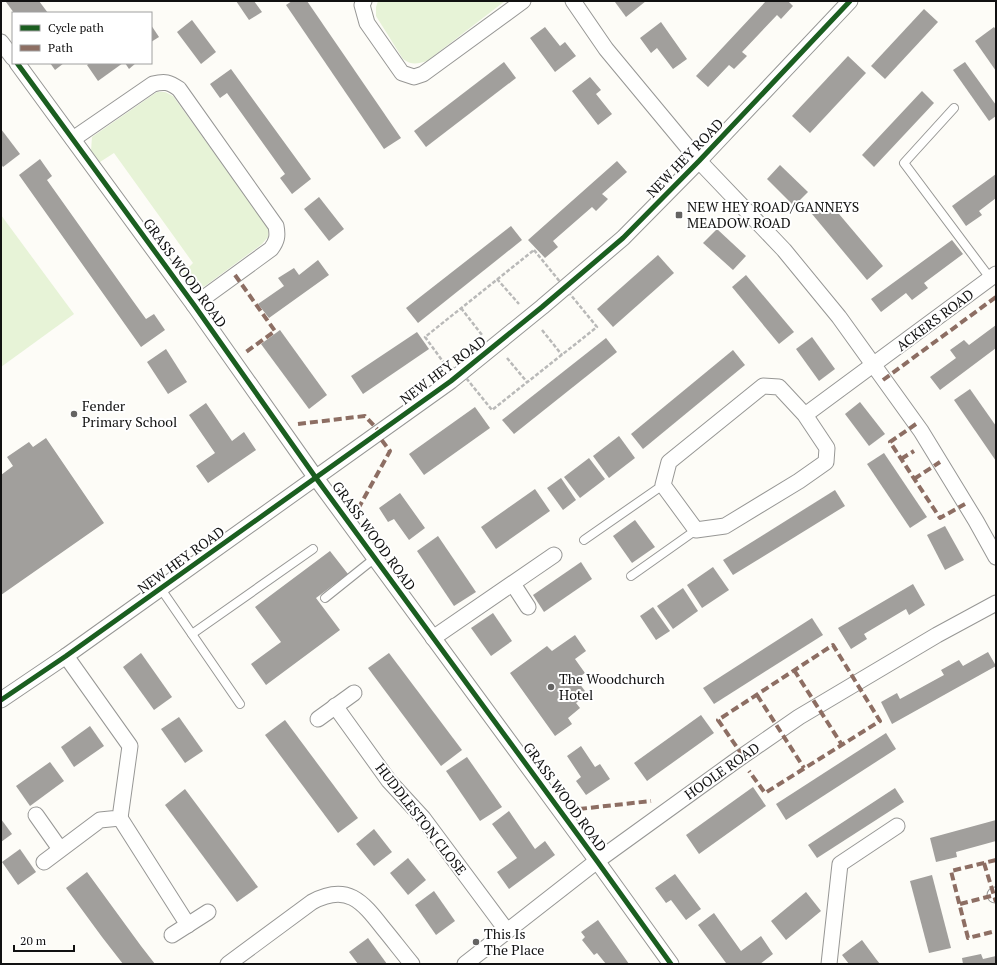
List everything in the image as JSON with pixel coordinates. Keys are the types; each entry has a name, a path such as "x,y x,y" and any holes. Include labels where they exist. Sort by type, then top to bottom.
{"street":[{"path":"364,1 362,5 367,23 402,73 414,77 423,74 523,1"},
{"path":"572,1 606,49 699,161 784,250 839,317 921,432 976,521 996,557"},
{"name":"NEW HEY ROAD","path":"1,700 66,656 452,381 495,346 623,238 699,161 850,1"},
{"path":"1,42 12,57"},
{"name":"GRASS WOOD ROAD","path":"18,64 194,305 316,478 597,860 668,963"},
{"path":"73,139 153,84 163,82 172,84 179,89 276,226 278,235 276,243 271,249 194,305"},
{"name":"ACKERS ROAD","path":"805,415 993,276"},
{"path":"763,386 779,387 805,415 827,448 826,462 725,526 696,530 664,485 669,462 763,386"},
{"path":"433,638 554,555"},
{"path":"513,584 528,607"},
{"name":"HOOLE ROAD","path":"465,964 597,860 734,762 800,717 937,635 996,603"},
{"path":"66,656 130,746 120,818 188,924"},
{"path":"318,719 354,693"},
{"name":"HUDDLESTON CLOSE","path":"335,706 389,781 423,818 507,931"},
{"path":"36,815 60,849"},
{"path":"44,862 100,820 120,818"},
{"path":"829,964 840,864 897,826"},
{"path":"228,964 312,902 323,896 336,894 349,896 361,902 370,911 412,964"},
{"path":"172,935 208,912"}],"lane":[{"path":"954,108 904,162 993,276"},
{"path":"584,540 664,485"},
{"path":"631,576 696,530"},
{"path":"192,634 313,548"},
{"path":"325,598 375,558"},
{"path":"160,589 240,704"}],"path":[{"path":"461,308 527,382"}],"green space":[{"path":"378,1 505,1 427,61 414,63 403,59 376,16"},
{"path":"157,92 165,92 173,96 269,229 268,237 262,244 205,286 198,288 189,286 181,275 193,263 114,153 100,162 91,151 92,137"},
{"path":"1,215 74,314 1,367"}],"building":[{"path":"39,1 47,12 13,12 6,2"},
{"path":"236,1 254,1 262,12 249,20"},
{"path":"292,1 307,1 401,138 384,149 286,5"},
{"path":"646,1 626,17 615,2"},
{"path":"766,1 788,1 793,6 781,19 777,15 742,52 747,56 734,69 729,65 708,87 696,76"},
{"path":"924,9 938,22 885,79 871,66"},
{"path":"192,20 216,52 201,64 177,32"},
{"path":"661,22 687,59 673,69 657,48 651,53 640,38"},
{"path":"152,26 159,37 152,41"},
{"path":"545,27 560,46 565,42 576,56 555,72 530,38"},
{"path":"994,27 996,30 996,71 975,41"},
{"path":"848,56 866,73 810,133 792,116"},
{"path":"504,62 516,78 426,147 414,131"},
{"path":"965,62 996,105 996,116 989,121 953,70"},
{"path":"51,64 63,64 55,70"},
{"path":"88,64 122,64 98,81 87,65"},
{"path":"126,64 135,64 129,69"},
{"path":"231,69 311,179 292,194 280,178 285,174 227,93 220,98 210,84"},
{"path":"590,77 601,90 596,94 612,114 598,125 572,91"},
{"path":"922,91 934,103 874,167 862,155"},
{"path":"1,129 20,154 3,167 1,164"},
{"path":"40,159 52,176 47,180 146,319 154,314 165,330 141,347 19,175"},
{"path":"617,161 627,172 602,194 608,199 596,211 592,207 553,241 558,247 545,258 528,240"},
{"path":"780,165 808,192 794,206 767,179"},
{"path":"996,174 996,198 979,211 982,215 966,226 952,206"},
{"path":"319,197 344,229 329,241 304,209"},
{"path":"828,201 883,266 867,280 812,214"},
{"path":"511,226 522,240 418,323 406,308"},
{"path":"717,229 746,256 733,270 703,243"},
{"path":"952,240 963,254 924,283 928,288 912,300 906,293 881,312 871,299"},
{"path":"658,255 674,273 613,327 597,309"},
{"path":"318,260 329,275 269,318 258,304 284,286 278,278 294,268 299,275"},
{"path":"746,275 794,332 779,344 732,287"},
{"path":"996,325 996,348 940,390 930,377 956,358 950,350 964,340 969,345"},
{"path":"280,330 327,395 309,409 261,344"},
{"path":"417,332 429,349 363,394 351,376"},
{"path":"812,337 835,369 819,381 796,349"},
{"path":"606,338 617,352 514,434 502,420"},
{"path":"166,349 187,382 168,394 147,362"},
{"path":"733,350 745,365 643,449 631,434"},
{"path":"970,389 996,426 996,461 954,400"},
{"path":"860,402 885,434 869,446 845,414"},
{"path":"206,403 232,441 244,432 256,450 208,483 196,466 215,453 189,415"},
{"path":"475,407 490,428 424,475 409,454"},
{"path":"619,436 635,458 609,478 593,456"},
{"path":"46,438 104,523 1,595 1,475 13,466 7,457 29,442 33,447"},
{"path":"884,453 927,517 910,528 867,464"},
{"path":"589,458 605,479 580,498 564,477"},
{"path":"561,478 576,500 563,510 547,488"},
{"path":"535,489 550,511 496,549 481,527"},
{"path":"835,490 845,506 733,575 723,560"},
{"path":"400,493 425,528 409,540 394,519 388,522 379,508"},
{"path":"635,520 655,547 632,563 613,536"},
{"path":"945,526 964,560 945,570 927,535"},
{"path":"438,536 476,592 454,606 417,551"},
{"path":"330,551 348,574 316,598 340,630 266,685 251,664 281,642 255,607"},
{"path":"581,562 592,579 544,612 533,595"},
{"path":"713,567 729,590 702,608 687,585"},
{"path":"913,584 925,605 909,615 906,609 864,634 867,639 851,649 838,628"},
{"path":"683,588 698,611 673,629 657,606"},
{"path":"653,607 670,631 656,640 640,616"},
{"path":"493,613 512,641 491,656 471,628"},
{"path":"812,618 823,635 714,704 703,688"},
{"name":"The Woodchurch Hotel","path":"575,635 586,651 575,659 585,673 576,679 588,695 576,703 580,708 568,718 572,724 555,736 510,673 547,646 552,651"},
{"path":"988,652 996,666 892,724 881,702 897,693 900,699 944,675 941,670 959,660 963,666"},
{"path":"141,653 172,697 154,710 123,667"},
{"path":"389,653 462,750 441,766 368,668"},
{"path":"701,715 714,733 647,781 634,763"},
{"path":"179,717 203,751 185,763 161,729"},
{"path":"285,720 358,818 338,833 265,735"},
{"path":"90,726 104,746 74,767 61,747"},
{"path":"886,733 896,749 786,820 776,804"},
{"path":"581,746 595,767 600,764 610,779 586,795 576,781 581,777 567,756"},
{"path":"467,757 502,807 480,821 446,771"},
{"path":"50,762 64,781 30,806 16,786"},
{"path":"753,787 766,806 699,854 686,835"},
{"path":"895,788 904,802 817,858 808,845"},
{"path":"185,789 258,887 237,902 165,805"},
{"path":"509,811 535,849 545,841 555,855 509,889 497,872 517,858 492,824"},
{"path":"1,819 12,834 1,842"},
{"path":"996,820 996,841 956,852 957,857 936,862 930,838"},
{"path":"374,829 392,852 374,866 356,844"},
{"path":"20,849 36,872 18,885 2,862"},
{"path":"408,858 426,880 408,895 390,873"},
{"path":"87,872 155,964 123,964 102,937 66,888"},
{"path":"675,874 701,909 686,920 671,900 666,903 655,888"},
{"path":"932,875 951,948 929,953 910,881"},
{"path":"434,891 455,921 436,935 415,905"},
{"path":"806,892 821,911 786,940 771,921"},
{"path":"714,913 741,951 761,936 773,954 760,964 724,964 726,963 698,925"},
{"path":"598,920 629,964 606,964 597,953 594,955 582,940 585,937 581,932"},
{"path":"368,938 387,964 358,964 349,952"},
{"path":"862,940 880,964 849,964 842,955"},
{"path":"981,954 983,959 996,956 996,964 963,964 962,958"}],"marked path":[{"path":"235,275 275,331 246,352"},
{"path":"883,380 996,297"},
{"path":"298,424 365,416 380,432"},
{"path":"916,424 890,442 940,518 965,504"},
{"path":"358,509 390,451 377,434"},
{"path":"901,459 914,451"},
{"path":"914,479 940,462"},
{"path":"743,756 718,720 833,645 880,721 765,793 749,771"},
{"path":"794,670 842,745"},
{"path":"757,695 804,768"},
{"path":"579,809 651,801"},
{"path":"996,860 951,871 968,938 996,931"},
{"path":"984,863 996,902"},
{"path":"960,904 995,895"}],"cycle path":[{"path":"1,700 66,656 451,381 542,307 623,238 699,161 850,1"},
{"path":"18,64 194,305 316,478 671,964"}],"place":[{"name":"NEW HEY ROAD/GANNEYS MEADOW ROAD","path":"679,215"},
{"name":"Fender Primary School","path":"74,414"},
{"name":"The Woodchurch Hotel","path":"551,687"},
{"name":"This Is The Place","path":"476,942"}]}
